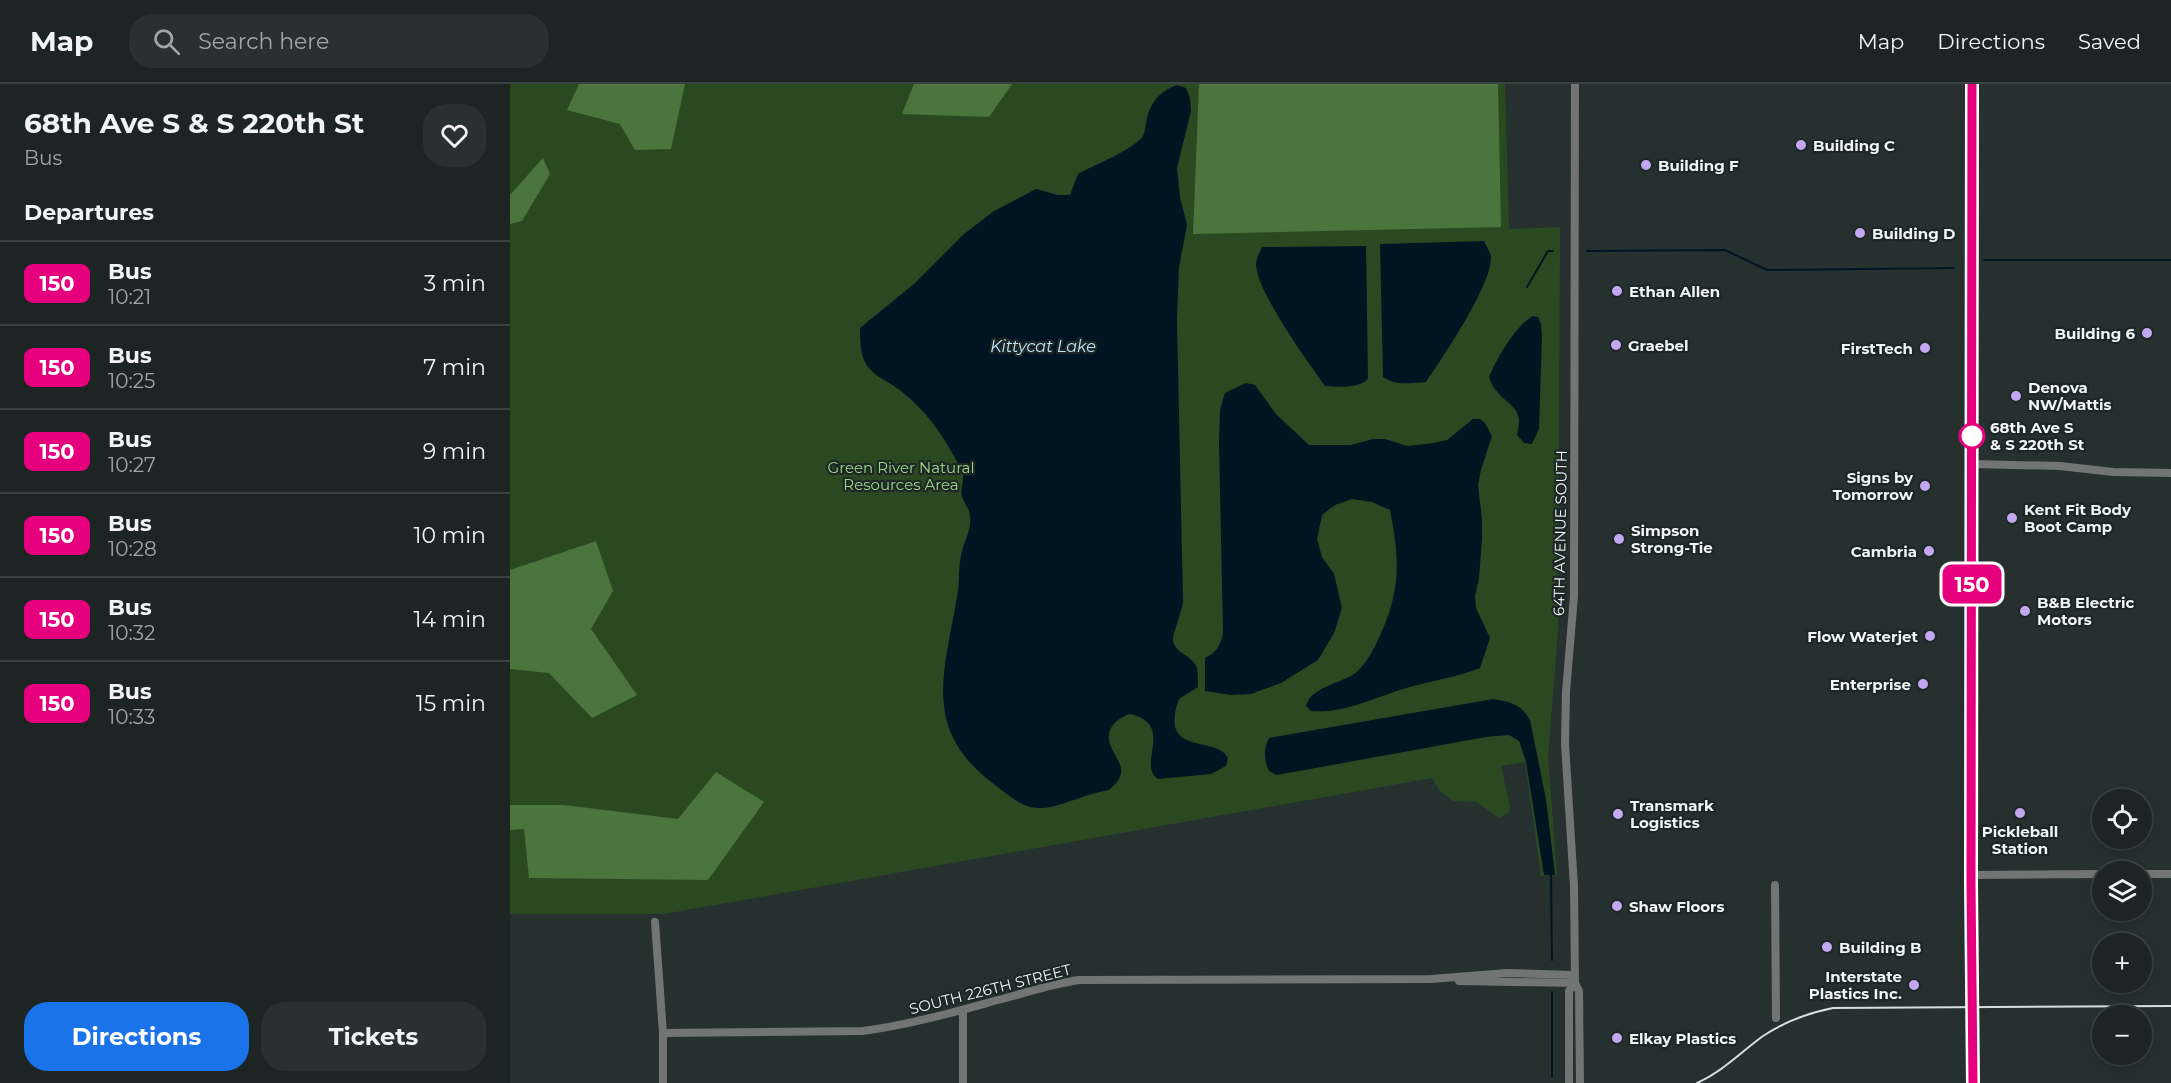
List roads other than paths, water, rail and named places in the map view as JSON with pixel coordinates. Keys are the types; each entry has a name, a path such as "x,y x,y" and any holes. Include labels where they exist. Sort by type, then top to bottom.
{"main road":[{"path":"1972,84 1973,1083"}],"street":[{"name":"64TH AVENUE SOUTH","path":"1569,1083 1569,992 1574,979 1574,878 1565,744 1566,692 1574,591 1575,84"},
{"path":"1972,464 2060,466 2113,472 2171,473"},
{"path":"1971,875 2092,874"},
{"path":"2152,874 2171,874"},
{"path":"1775,885 1776,1018"},
{"path":"655,922 663,1034 663,1083"},
{"name":"SOUTH 226TH STREET","path":"663,1034 863,1031 889,1028 1061,982 1079,980 1431,979 1507,973 1574,979"},
{"name":"64TH AVENUE SOUTH","path":"1574,979 1579,992 1580,1083"},
{"path":"963,1010 963,1083"}],"water":[{"name":"Kittycat Lake","path":"1177,85 1186,88 1191,111 1177,168 1180,197 1187,225 1179,267 1177,320 1183,602 1173,639 1176,648 1195,664 1198,687 1179,699 1175,717 1176,730 1182,737 1222,751 1228,758 1226,766 1211,774 1158,779 1152,772 1153,735 1151,727 1144,719 1130,714 1118,720 1110,731 1109,740 1121,769 1118,781 1111,788 1063,804 1035,808 1015,800 972,764 956,743 947,722 943,699 944,676 958,592 960,561 970,522 969,511 962,493 963,474 944,439 925,413 866,364 861,351 860,328 915,283 964,234 994,211 1036,189 1058,195 1070,195 1078,174 1122,152 1143,136 1148,116 1156,99"},
{"path":"1484,241 1491,258 1483,286 1465,321 1426,382 1398,383 1383,377 1380,244"},
{"path":"1366,246 1368,379 1353,386 1325,386 1274,309 1259,277 1257,260 1262,247"},
{"path":"1533,316 1538,317 1541,324 1542,338 1539,429 1532,444 1524,443 1517,435 1518,414 1496,391 1489,377 1513,335"},
{"path":"1246,383 1255,385 1276,414 1309,445 1351,445 1373,439 1385,439 1407,446 1434,443 1447,440 1473,419 1480,419 1485,423 1492,436 1478,485 1482,539 1475,596 1476,608 1490,638 1480,668 1403,689 1347,708 1311,711 1306,706 1319,690 1354,674 1365,663 1386,623 1395,591 1397,561 1390,510 1372,502 1352,499 1335,505 1322,515 1317,539 1322,557 1334,574 1342,608 1334,633 1318,660 1281,683 1251,694 1231,695 1205,691 1205,658 1217,648 1223,633 1220,410 1225,393"},
{"path":"1493,699 1515,705 1523,710 1530,720 1546,799 1555,875 1544,875 1526,762 1519,741 1509,735 1486,737 1277,775 1269,771 1266,762 1265,751 1269,738"}],"waterway":[{"path":"1587,251 1725,250 1767,270 1954,268"},
{"path":"1527,287 1548,251 1553,251"},
{"path":"1984,260 2171,260"},
{"path":"1551,875 1552,960"},
{"path":"1552,992 1552,1077"}],"railway":[{"path":"1697,1083 1715,1073 1779,1026 1805,1015 1833,1008 2171,1006"}],"place":[{"name":"Building C","path":"1801,145"},
{"name":"Building F","path":"1646,165"},
{"name":"Building D","path":"1860,233"},
{"name":"Ethan Allen","path":"1617,291"},
{"name":"Building 6","path":"2147,333"},
{"name":"Graebel","path":"1616,345"},
{"name":"FirstTech","path":"1925,348"},
{"name":"Denova NW/Mattis","path":"2016,396"},
{"name":"68th Ave S & S 220th St","path":"1972,436"},
{"name":"Signs by Tomorrow","path":"1925,486"},
{"name":"Kent Fit Body Boot Camp","path":"2012,518"},
{"name":"Simpson Strong-Tie","path":"1619,539"},
{"name":"Cambria","path":"1929,551"},
{"name":"B&B Electric Motors","path":"2025,611"},
{"name":"Flow Waterjet","path":"1930,636"},
{"name":"Enterprise","path":"1923,684"},
{"name":"Pickleball Station","path":"2020,813"},
{"name":"Transmark Logistics","path":"1618,814"},
{"name":"Shaw Floors","path":"1617,906"},
{"name":"Building B","path":"1827,947"},
{"name":"Interstate Plastics Inc.","path":"1914,985"},
{"name":"Elkay Plastics","path":"1617,1038"}],"park label":[{"name":"Green River Natural Resources Area","path":"901,476"}]}
